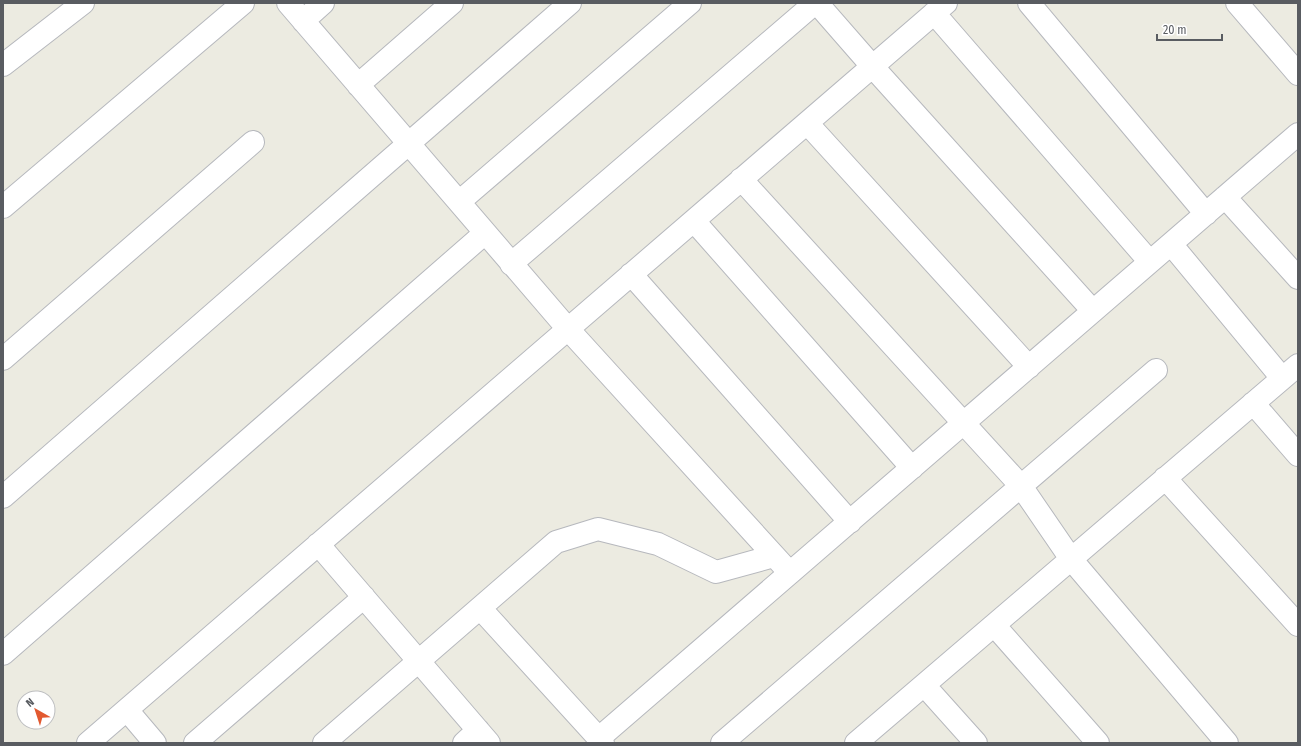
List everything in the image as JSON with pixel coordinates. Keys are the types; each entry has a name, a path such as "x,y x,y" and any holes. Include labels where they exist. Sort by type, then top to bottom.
{"street":[{"path":"3,65 83,3"},
{"path":"3,207 243,3"},
{"path":"288,3 568,329 790,574"},
{"path":"303,21 323,3"},
{"path":"358,85 452,3"},
{"path":"3,497 570,3"},
{"path":"459,202 690,3"},
{"path":"512,264 816,3 1093,311"},
{"path":"1029,3 1206,214"},
{"path":"1237,3 1298,74"},
{"path":"88,743 940,8 1150,262"},
{"path":"807,123 1029,367"},
{"path":"480,608 601,741 963,423 1298,134"},
{"path":"3,359 253,142"},
{"path":"741,179 1021,486 1071,559 1227,743"},
{"path":"1225,197 1298,278"},
{"path":"694,221 912,468"},
{"path":"3,654 485,233"},
{"path":"856,743 1290,371 1171,244"},
{"path":"631,274 850,522"},
{"path":"722,743 1156,370"},
{"path":"1253,403 1298,455"},
{"path":"1165,478 1298,624"},
{"path":"324,743 556,542 598,528 658,544 716,572 774,556"},
{"path":"318,544 419,661 477,739"},
{"path":"195,743 364,597"},
{"path":"994,625 1098,743"},
{"path":"924,685 976,743"},
{"path":"127,710 155,743"}]}
